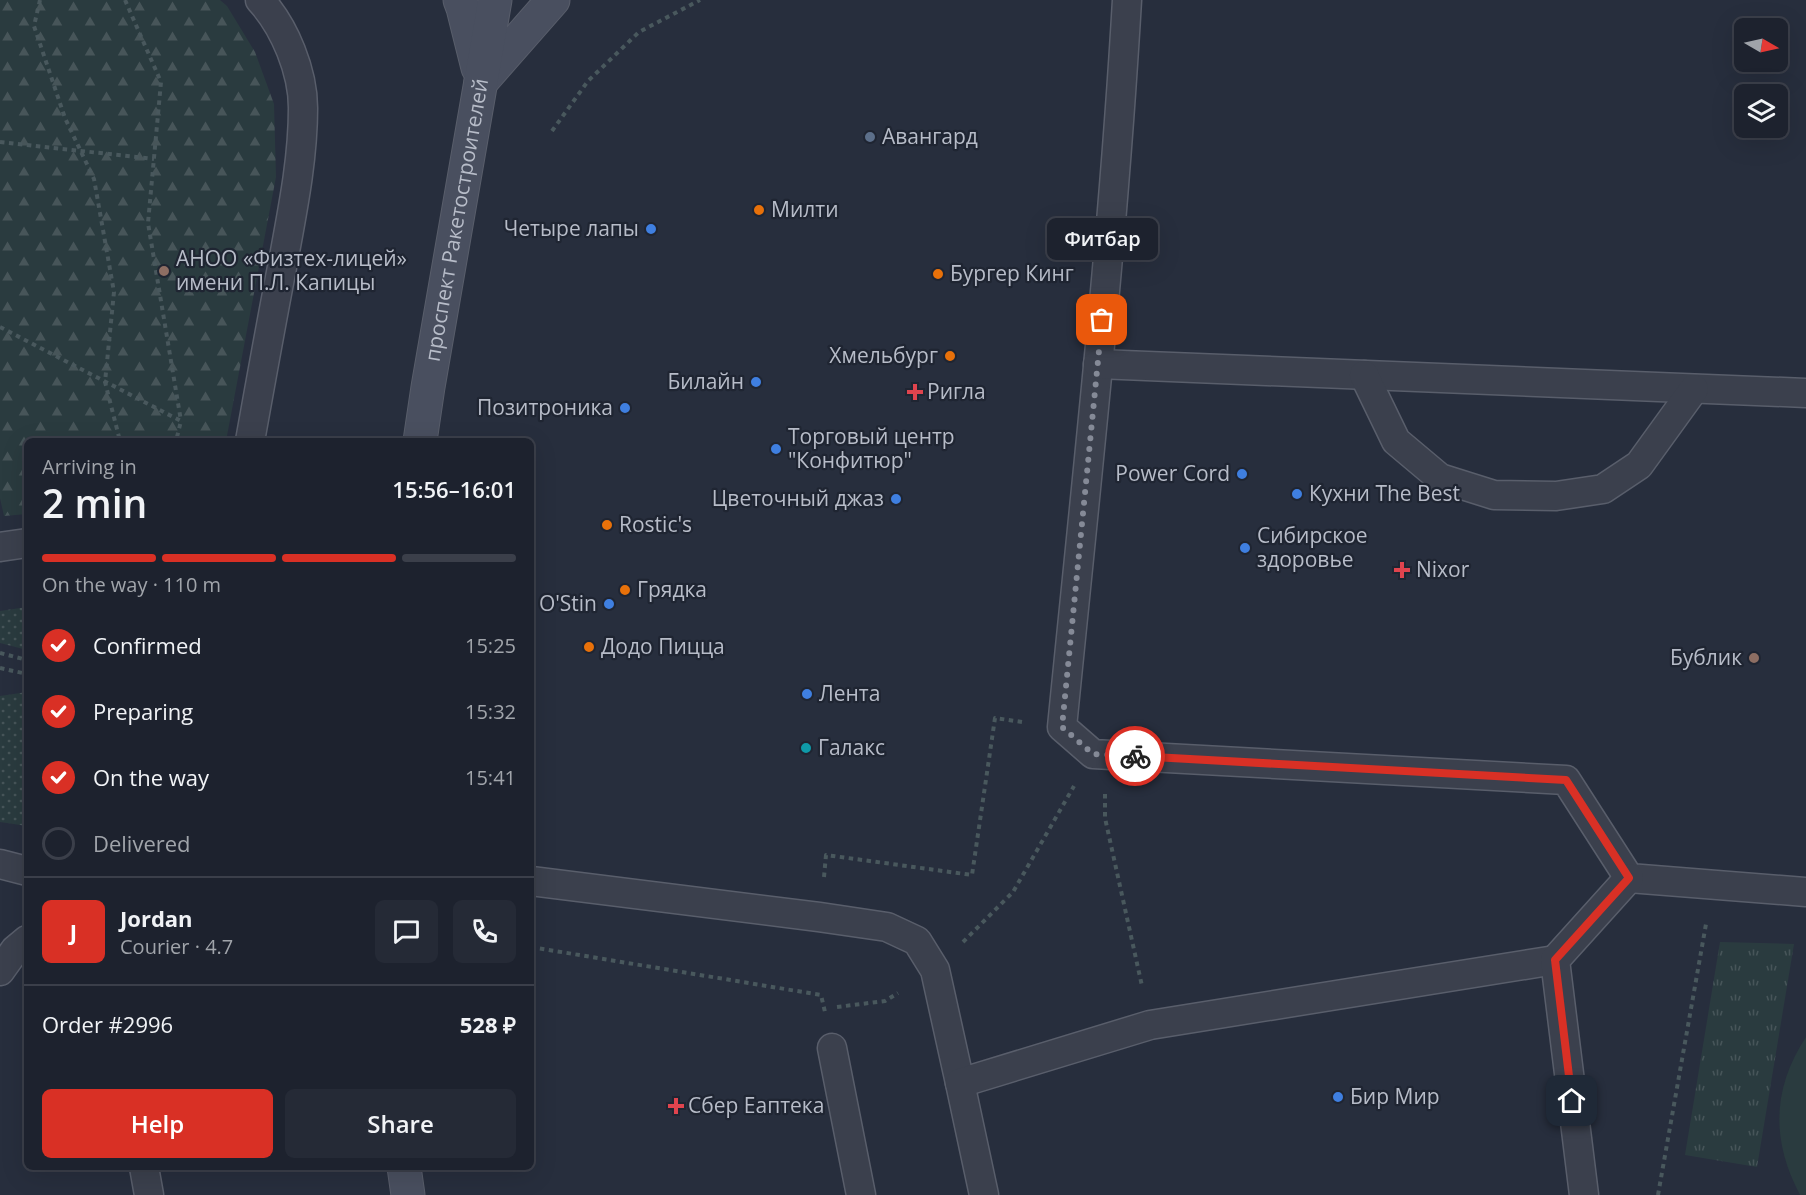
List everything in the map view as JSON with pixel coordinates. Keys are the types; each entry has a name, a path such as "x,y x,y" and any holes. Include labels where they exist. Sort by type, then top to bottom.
{"main road":[{"path":"460,0 481,82"},
{"name":"проспект Ракетостроителей","path":"420,438 495,0"},
{"path":"481,82 553,0"},
{"path":"404,1170 408,1195"}],"lane":[{"path":"251,438 297,183 304,107 291,52 279,27 260,0"},
{"path":"1127,0 1122,90 1098,364 1062,727 1099,754 1566,780 1629,878"},
{"path":"1098,364 1806,393"},
{"path":"1364,375 1396,441 1440,478 1494,495 1556,495 1603,489 1639,465 1694,388"},
{"path":"0,547 24,543"},
{"path":"0,864 24,870"},
{"path":"1629,878 1806,892"},
{"path":"960,1083 1150,1025 1555,960 1629,878"},
{"path":"534,881 887,927 917,941 935,970 984,1195"},
{"path":"0,971 15,950 24,942"},
{"path":"1555,960 1584,1195"},
{"path":"832,1048 861,1195"},
{"path":"145,1170 149,1195"}],"path":[{"path":"40,0 34,27 65,118 94,179 114,292 105,382 119,438"},
{"path":"125,0 161,82 148,223 181,422 177,438"},
{"path":"552,131 588,81 639,32 700,0"},
{"path":"0,142 154,159"},
{"path":"0,327 181,422"},
{"path":"0,653 24,659"},
{"path":"0,668 24,673"},
{"path":"819,917 826,855 972,875 995,718 1062,727"},
{"path":"825,1009 885,1001 935,970 1013,892 1099,754"},
{"path":"1099,754 1105,818 1150,1025"},
{"path":"1658,1195 1712,885"},
{"path":"534,947 821,995 832,1048"}],"green space":[{"name":"АНОО «Физтех-лицей» имени П.Л. Капицы","path":"0,0 220,0 227,6 255,52 274,104 276,177 227,438 24,438 24,514 4,516 0,498"},
{"path":"24,607 24,649 0,643 0,611"},
{"path":"24,692 24,826 0,822 0,696"},
{"path":"1720,942 1794,944 1757,1167 1685,1155"},
{"path":"1806,1037 1806,1195 1800,1195 1784,1154 1779,1115 1787,1076"}],"way so far":[{"path":"1102,320 1062,727 1093,754 1135,756"}],"place":[{"name":"Авангард","path":"870,137"},
{"name":"Милти","path":"759,210"},
{"name":"Четыре лапы","path":"651,229"},
{"name":"АНОО «Физтех-лицей» имени П.Л. Капицы","path":"164,271"},
{"name":"Бургер Кинг","path":"938,274"},
{"name":"Фитбар","path":"1102,320"},
{"name":"Хмельбург","path":"950,356"},
{"name":"Билайн","path":"756,382"},
{"name":"Ригла","path":"915,392"},
{"name":"Позитроника","path":"625,408"},
{"name":"Торговый центр \"Конфитюр\"","path":"776,449"},
{"name":"Power Cord","path":"1242,474"},
{"name":"Кухни The Best","path":"1297,494"},
{"name":"Цветочный джаз","path":"896,499"},
{"name":"Rostic's","path":"607,525"},
{"name":"Сибирское здоровье","path":"1245,548"},
{"name":"Nixor","path":"1402,570"},
{"name":"Грядка","path":"625,590"},
{"name":"O'Stin","path":"609,604"},
{"name":"Додо Пицца","path":"589,647"},
{"name":"Бублик","path":"1754,658"},
{"name":"Лента","path":"807,694"},
{"name":"Галакс","path":"806,748"},
{"name":"Бир Мир","path":"1338,1097"},
{"name":"Сбер Еаптека","path":"676,1106"}],"route":[{"path":"1135,756 1566,780 1629,878 1555,960 1572,1101"}]}
